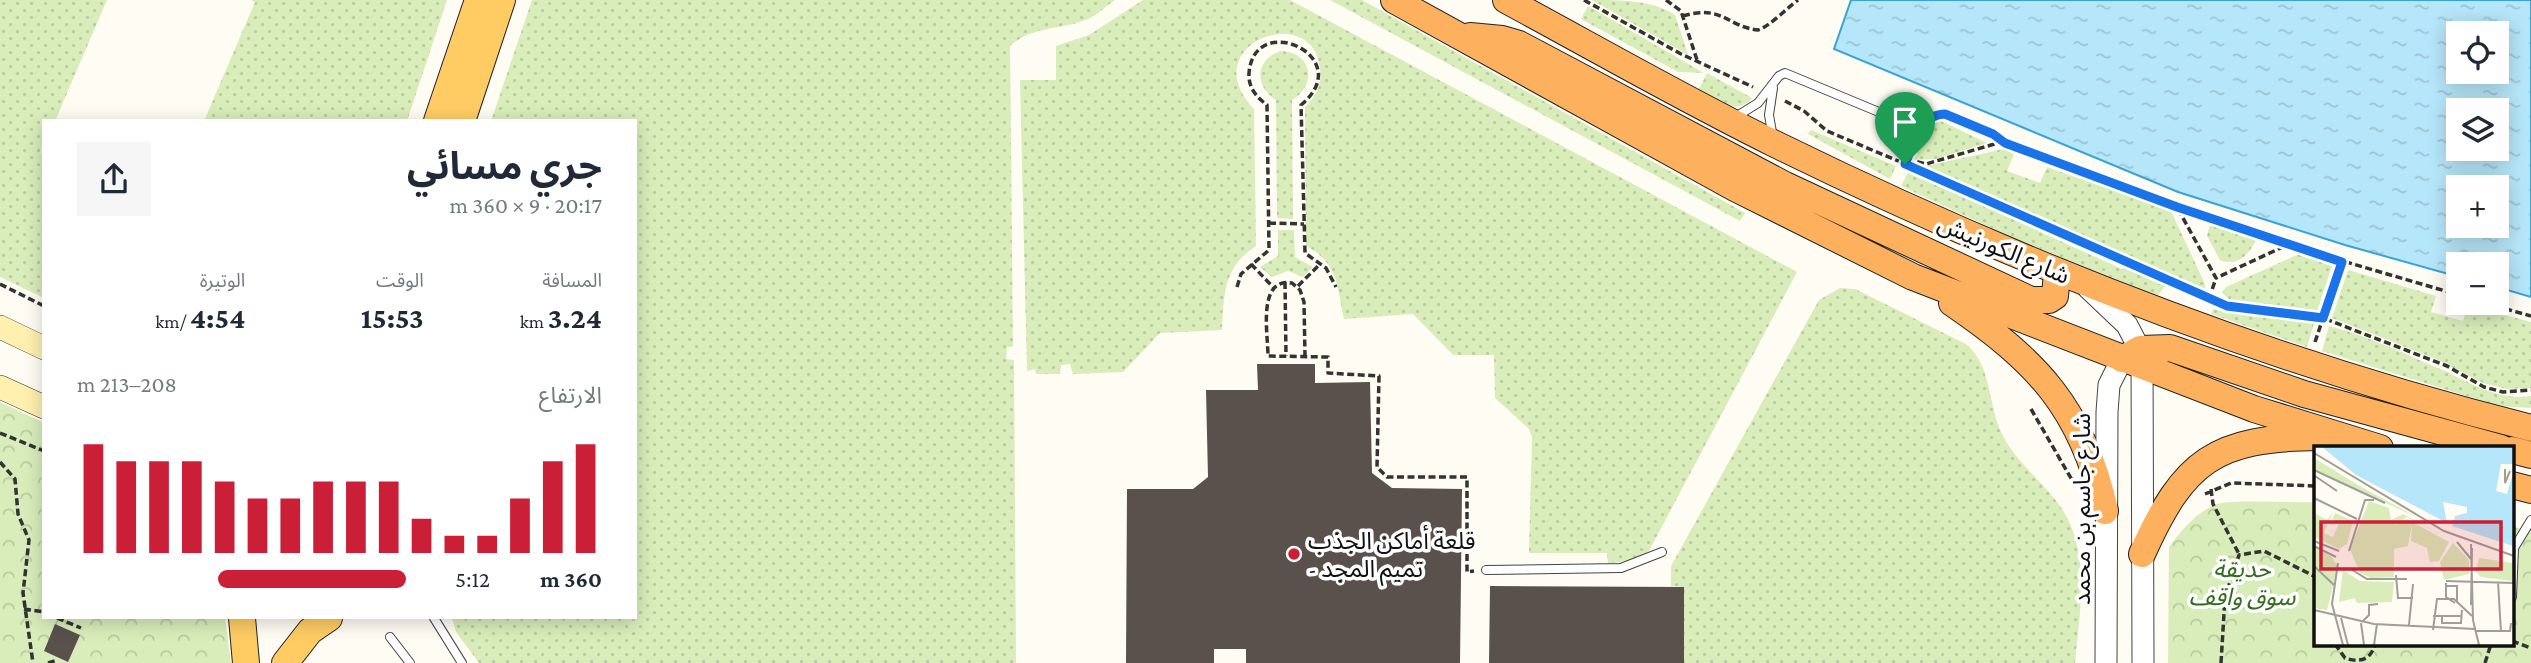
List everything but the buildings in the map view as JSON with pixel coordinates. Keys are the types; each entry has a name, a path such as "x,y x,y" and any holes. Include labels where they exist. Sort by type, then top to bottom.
{"highway":[{"path":"1394,0 1735,188 1913,276 2135,358 2254,409 2374,446"},
{"name":"شارع الكورنيش","path":"1506,0 1774,144 1972,236 2057,272 2390,391 2531,428"},
{"path":"1457,35 1502,39 1519,44 1785,185 2031,300 2049,300 2054,296 2057,272"},
{"path":"1913,276 2003,340 2055,391 2087,448 2105,512"},
{"path":"2135,358 2164,347 2304,394 2494,446"},
{"path":"2142,554 2163,506 2175,488 2218,452 2289,437 2341,436"},
{"path":"2514,451 2531,455"},
{"path":"2514,486 2531,490"}],"main road":[{"path":"438,119 478,0"},
{"path":"463,119 502,0"},
{"path":"0,327 42,347"},
{"path":"0,387 42,406"},
{"path":"242,619 246,663"},
{"path":"285,663 310,631 328,619"}],"street":[{"path":"2081,282 2127,325 2135,358 2143,663"},
{"name":"شارع جاسم بن محمد","path":"2106,663 2105,512 2108,392 2135,358"}],"lane":[{"path":"1728,121 1753,107 1781,74 1789,74 1886,115"},
{"path":"1774,85 1769,115 1774,144"},
{"path":"2514,548 2531,520"},
{"path":"1486,570 1622,568 1662,552"},
{"path":"435,619 462,663"},
{"path":"390,637 410,663"}],"path":[{"path":"1585,0 1698,63 1757,89"},
{"path":"1666,0 1679,7 1698,63"},
{"path":"1683,16 1701,12 1720,14 1758,30 1768,27 1779,13 1798,0"},
{"path":"1237,287 1241,274 1269,250 1267,105 1253,91 1250,72 1257,54 1273,43 1283,42 1302,47 1314,61 1317,71 1314,90 1301,105 1304,253 1326,268 1336,287"},
{"path":"1779,99 1804,111 1823,129 1906,161 2209,299 2236,309 2323,318 2447,366 2484,387 2503,392 2531,390"},
{"path":"1906,161 1922,125 1938,114 1951,116 1993,134 2005,143 2177,207 2342,262 2446,291"},
{"path":"1906,161 1926,164 2005,143"},
{"path":"2177,207 2216,278"},
{"path":"1269,223 1304,224"},
{"path":"2209,299 2216,278 2288,245"},
{"path":"2315,342 2342,262"},
{"path":"1251,264 1273,287"},
{"path":"1298,286 1320,264"},
{"path":"1298,286 1285,282 1273,287 1268,301 1268,356 1328,357 1328,373 1379,376 1377,467 1387,477 1467,477 1467,572 1486,570"},
{"path":"1285,282 1286,356"},
{"path":"0,284 42,305"},
{"path":"1298,286 1304,302 1305,357"},
{"path":"2509,310 2531,316"},
{"path":"2031,409 2073,484"},
{"path":"0,433 42,450"},
{"path":"0,462 15,478 18,514 29,540 24,609 33,663"},
{"path":"2202,496 2211,489 2253,482 2314,486"},
{"path":"2211,489 2213,504 2239,555 2225,597 2221,663"},
{"path":"2239,555 2264,551 2314,576"},
{"path":"24,609 42,612"},
{"path":"59,619 81,628"},
{"path":"2514,642 2531,648"},
{"path":"2336,646 2345,658 2356,662 2369,656 2374,646"},
{"path":"2485,663 2490,646"},
{"path":"48,663 57,660"}],"green space":[{"path":"0,0 107,0 56,119 42,119 42,297 0,277"},
{"path":"251,0 447,0 408,119 205,119 255,2"},
{"path":"532,0 1115,0 1092,17 1029,34 1010,46 1013,347 1007,347 1006,359 1014,360 1016,663 479,663 456,632 452,619 637,619 637,119 492,119"},
{"path":"1143,0 1290,0 1797,272 1649,551 1640,558 1608,564 1607,553 1529,553 1532,437 1529,429 1495,398 1494,355 1453,355 1413,314 1344,319 1331,268 1306,246 1305,107 1317,90 1320,69 1313,48 1298,37 1280,34 1261,39 1246,50 1237,66 1239,86 1254,109 1256,246 1245,254 1231,273 1225,294 1222,330 1160,333 1123,372 1073,374 1070,364 1061,365 1060,374 1036,374 1035,369 1027,371 1020,80 1056,80 1056,46 1089,35"},
{"path":"1330,0 1362,0 1745,213 1740,221"},
{"path":"1592,0 1647,4 1675,15 1688,55"},
{"path":"1588,6 1704,73 1678,72 1581,19"},
{"path":"1280,51 1291,52 1299,57 1308,70 1306,86 1292,100 1293,219 1277,218 1276,100 1264,88 1260,74 1266,60"},
{"path":"1707,73 1752,98 1739,106 1725,105 1698,91"},
{"path":"1903,99 1921,111 1903,153 1884,145"},
{"path":"1935,118 1987,143 1936,159 1914,160"},
{"path":"1811,130 1896,166 1890,179 1808,134"},
{"path":"2004,149 2014,154 2007,171 2040,183 2047,167 2171,211 2205,284 2205,292 2078,239 1921,167"},
{"path":"1908,172 2122,269 2125,265 2167,284 2158,295 2150,293 2011,237 1901,186"},
{"path":"2210,224 2256,240 2250,250 2237,261 2220,260 2207,236"},
{"path":"1278,230 1294,230 1295,257 1313,267 1303,277 1288,271 1272,277 1260,267 1278,256"},
{"path":"2299,254 2332,266 2316,314 2229,304 2229,299 2222,293 2226,287"},
{"path":"2348,270 2436,296 2431,312 2463,321 2465,315 2505,315 2531,322 2531,388 2507,389 2483,383 2436,359 2332,318"},
{"path":"1840,288 1855,289 1966,344 1975,353 1985,375 2003,436 2020,461 2054,498 2074,535 2081,577 2075,663 1684,663 1684,587 1671,586 1671,566 1819,300"},
{"path":"2213,309 2251,316 2315,320 2307,347 2211,314"},
{"path":"2329,326 2388,346 2497,394 2531,396 2531,408 2499,406 2322,351"},
{"path":"0,402 42,422 42,619 225,619 231,663 0,663"},
{"name":"حديقة سوق واقف","path":"2250,501 2314,502 2314,646 2514,646 2514,527 2531,530 2531,663 2168,663 2169,547 2196,516 2210,507"}],"water":[{"path":"1851,0 2531,0 2531,297 2509,291 2509,252 2446,252 2446,273 2345,245 2178,192 1834,49"}],"place":[{"name":"قلعة أماكن الجذب - تميم المجد","path":"1294,554"}],"route":[{"path":"1945,114 1993,134 2005,143 2177,207 2342,262 2323,318 2300,313 2236,309 2073,240 1905,164 1922,125 1932,116 1945,114"}]}
